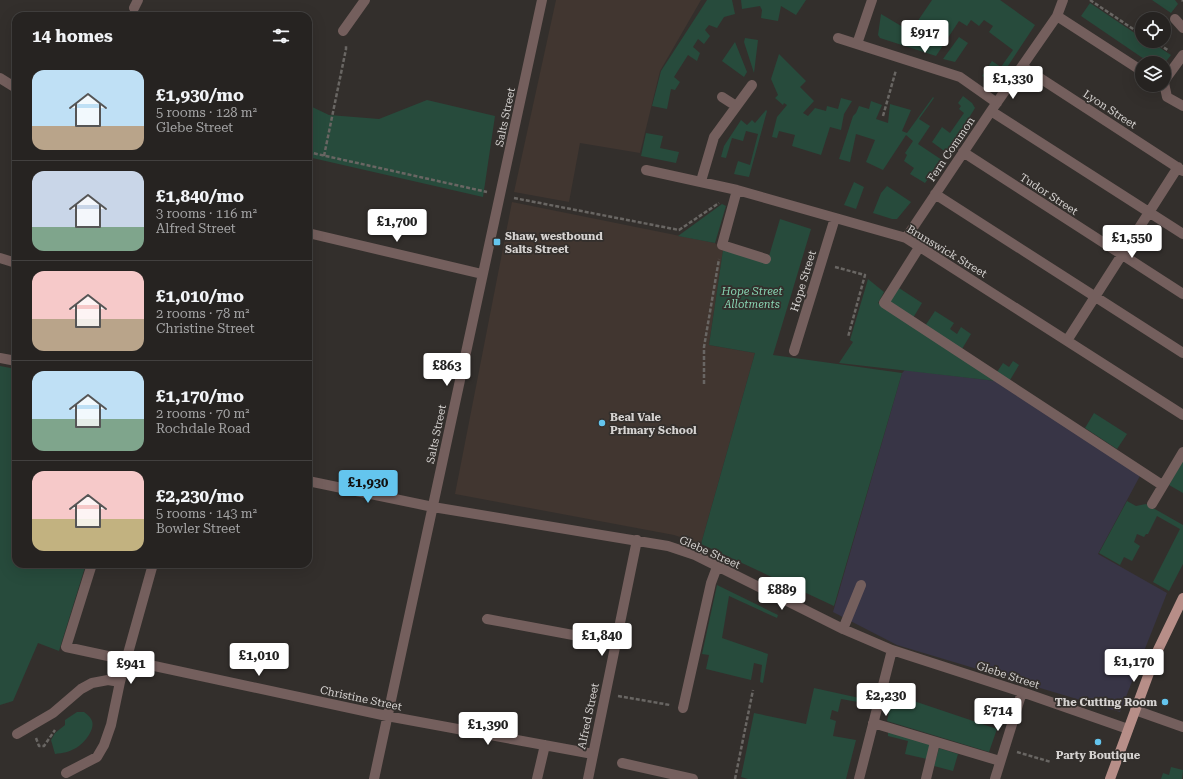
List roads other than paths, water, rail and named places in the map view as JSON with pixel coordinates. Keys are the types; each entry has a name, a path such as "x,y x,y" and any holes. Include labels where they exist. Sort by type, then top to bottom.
{"main road":[{"path":"1110,779 1156,654 1183,598"}],"street":[{"path":"344,31 365,0"},
{"name":"Salts Street","path":"374,779 542,0"},
{"path":"857,44 872,0"},
{"name":"Fern Common","path":"906,238 994,106 1058,16 1063,0"},
{"path":"1058,16 1135,66"},
{"path":"1175,19 1183,28"},
{"path":"838,38 960,77 994,106 1149,213 1183,234"},
{"path":"1171,72 1183,55"},
{"name":"Lyon Street","path":"1023,67 1180,169"},
{"path":"0,78 12,86"},
{"path":"702,181 714,137 752,85"},
{"path":"1166,92 1167,96 1183,106"},
{"path":"722,97 736,106"},
{"name":"Tudor Street","path":"963,152 1183,294"},
{"path":"1068,340 1094,297 1149,213 1180,169"},
{"name":"Brunswick Street","path":"646,170 702,181 737,190 906,238 1068,340 1183,415"},
{"path":"737,190 722,245 766,259"},
{"path":"935,194 1183,353"},
{"name":"Hope Street","path":"794,351 835,218"},
{"path":"312,234 482,274"},
{"path":"920,246 884,303 1162,485"},
{"path":"0,258 12,262"},
{"path":"0,358 12,360"},
{"path":"1152,504 1183,452"},
{"name":"Glebe Street","path":"312,482 433,507 637,540 695,555 843,629 892,650 1022,692 1128,729"},
{"name":"Alfred Street","path":"588,779 637,540"},
{"path":"683,708 711,583 717,567"},
{"name":"Christine Street","path":"91,568 66,647 388,716 593,754"},
{"path":"66,773 97,757 104,745 152,568"},
{"path":"843,629 861,585"},
{"path":"487,619 616,643"},
{"path":"859,779 892,650"},
{"path":"17,734 53,713 81,689 92,683 108,680 120,682"},
{"path":"995,779 1022,692"},
{"path":"1135,710 1183,727"},
{"path":"873,723 1000,761"},
{"path":"926,779 935,742"},
{"path":"537,779 545,745"},
{"path":"622,763 690,779"}],"place":[{"name":"Shaw, westbound Salts Street","path":"497,242"},
{"name":"Beal Vale Primary School","path":"602,423"},
{"name":"The Cutting Room","path":"1165,702"},
{"name":"Party Boutique","path":"1098,742"}],"park label":[{"name":"Hope Street Allotments","path":"752,297"}]}
